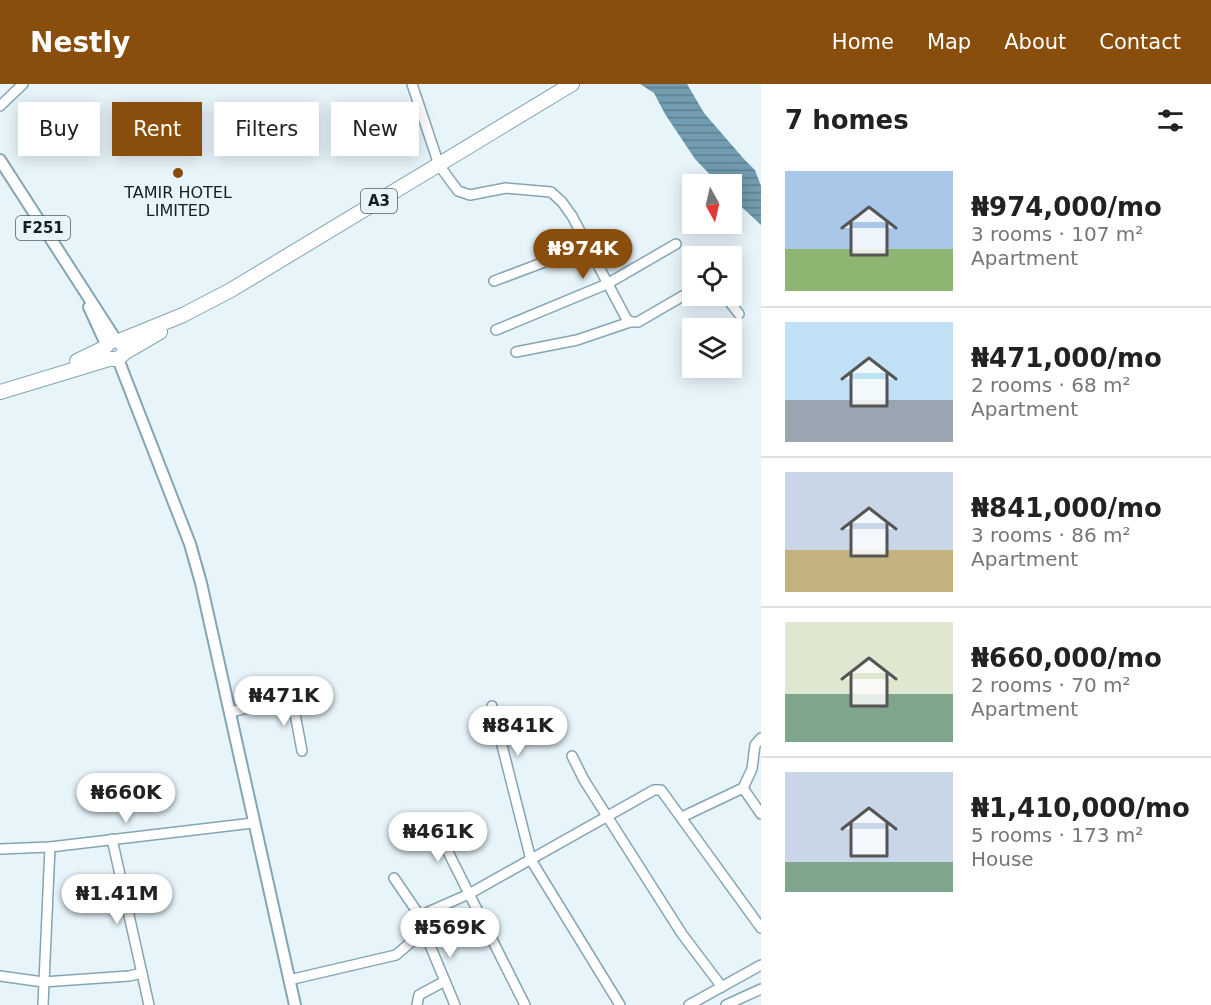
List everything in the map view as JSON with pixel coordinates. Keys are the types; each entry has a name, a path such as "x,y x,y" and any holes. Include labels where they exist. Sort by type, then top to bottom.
{"highway":[{"name":"A3","path":"0,392 46,377 162,331 183,315 282,260 572,84"}],"main road":[{"name":"F251","path":"0,160 85,295 114,349"},
{"path":"114,349 190,544 201,583 295,1005"}],"street":[{"path":"0,106 23,84"},
{"path":"412,84 439,165 458,190 470,195 506,188 551,192 572,216 607,284 630,322"},
{"path":"496,330 607,284 676,244"},
{"path":"494,281 587,246"},
{"path":"516,352 577,340 630,322 638,322 682,296"},
{"path":"733,306 739,314"},
{"path":"230,712 292,698 302,751"},
{"path":"492,706 531,860 620,1005"},
{"path":"682,817 743,788 752,769 755,745 761,738"},
{"path":"572,756 584,780 682,934 722,987"},
{"path":"743,788 761,814"},
{"path":"422,920 428,912 469,894 654,790 661,790 761,928"},
{"path":"432,820 525,1005"},
{"path":"0,849 50,847 253,823"},
{"path":"112,839 149,1005"},
{"path":"43,1005 50,847"},
{"path":"394,878 422,920 424,931 455,1005"},
{"path":"289,980 396,955 424,931"},
{"path":"688,1005 761,965"},
{"path":"0,976 43,982 129,976 142,973"},
{"path":"417,1005 419,995 445,981"},
{"path":"733,1004 761,989"}],"water":[{"path":"640,84 687,84 704,113 755,170 761,186 761,225 742,207 742,174 709,174 695,159 654,93"}],"place":[{"name":"TAMIR HOTEL LIMITED","path":"178,173"}]}
